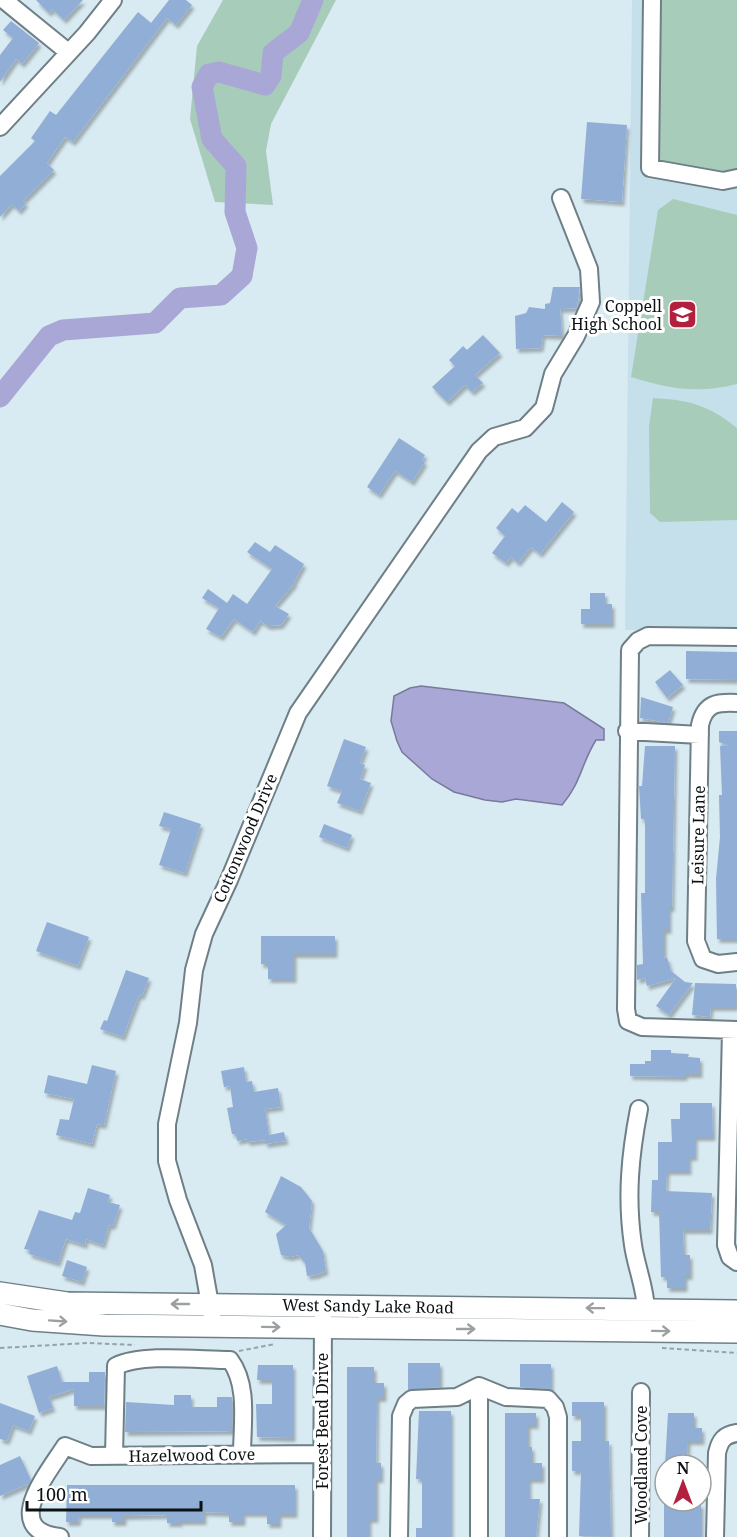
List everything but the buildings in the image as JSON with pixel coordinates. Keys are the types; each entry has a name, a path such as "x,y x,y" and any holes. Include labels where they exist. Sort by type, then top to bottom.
{"main road":[{"name":"West Sandy Lake Road","path":"0,1293 68,1303 737,1311"},
{"name":"West Sandy Lake Road","path":"0,1314 32,1320 94,1324 737,1332"}],"street":[{"path":"0,127 113,0"},
{"path":"652,0 650,168 723,182 737,178"},
{"path":"2,1 68,52"},
{"name":"Cottonwood Drive","path":"213,1326 212,1304 203,1265 178,1200 167,1161 167,1124 188,1023 194,970 204,934 229,880 298,713 479,451 494,437 525,428 544,408 553,374 576,336 591,302 589,269 561,198"},
{"path":"737,637 648,636 638,640 630,650 625,942 628,1021 642,1027 734,1031 726,1245 730,1257 737,1262"},
{"name":"Leisure Lane","path":"737,703 718,702 703,712 700,735 696,941 703,959 718,964 737,962"},
{"path":"627,731 700,735"},
{"path":"639,1110 631,1147 628,1202 633,1247 646,1309"},
{"name":"Forest Bend Drive","path":"322,1537 323,1305"},
{"path":"114,1456 116,1366 126,1361 159,1360 230,1360 239,1372 242,1393 242,1455"},
{"path":"399,1537 400,1442 403,1409 412,1399 457,1396 479,1386 506,1397 548,1399 555,1407 558,1417 558,1537"},
{"path":"479,1386 479,1537"},
{"name":"Woodland Cove","path":"640,1537 641,1392"},
{"path":"716,1537 719,1441 729,1434 737,1433"},
{"name":"Hazelwood Cove","path":"60,1537 40,1531 33,1524 30,1512 32,1501 64,1446 91,1456 322,1454"}],"shaded area":[{"name":"Coppell High School","path":"632,0 737,0 737,631 625,630"}],"green space":[{"path":"223,0 336,0 271,124 266,151 273,205 215,202 190,119 197,46"},
{"path":"656,0 737,0 737,172 654,171"},
{"path":"673,199 737,215 737,384 709,389 684,389 658,385 631,377 658,210"},
{"path":"653,398 698,405 717,414 737,428 737,520 660,522 650,513 649,426"}],"water":[{"path":"421,686 564,703 604,729 604,740 596,740 574,788 562,805 516,799 502,802 485,800 454,792 432,779 402,752 397,741 391,721 394,696 410,688"}],"waterway":[{"path":"0,397 49,336 63,330 155,323 180,298 221,295 242,276 247,248 235,212 236,166 212,139 202,87 209,74 219,72 265,85 271,76 273,53 299,33 313,0"}],"place":[{"name":"Coppell High School","path":"683,315"}]}
